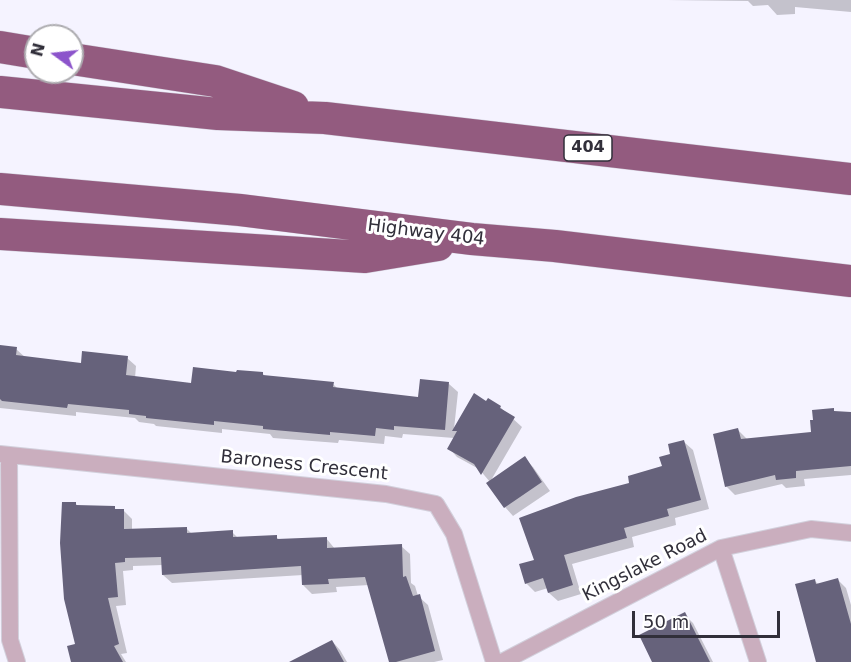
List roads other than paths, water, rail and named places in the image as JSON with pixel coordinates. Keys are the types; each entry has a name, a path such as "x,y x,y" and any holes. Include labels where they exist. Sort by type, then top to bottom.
{"highway":[{"path":"0,47 24,51"},
{"path":"84,61 215,81 325,118"},
{"name":"404","path":"0,92 218,114 325,118 851,179"},
{"name":"Highway 404","path":"0,189 240,210 472,239 555,246 851,280"},
{"path":"0,234 365,257 472,239"}],"street":[{"path":"4,454 10,640 17,662"},
{"name":"Baroness Crescent","path":"4,454 386,494 436,504 454,534 494,662"},
{"name":"Kingslake Road","path":"502,662 721,548 811,529 851,533"},
{"path":"721,548 759,662"}]}
